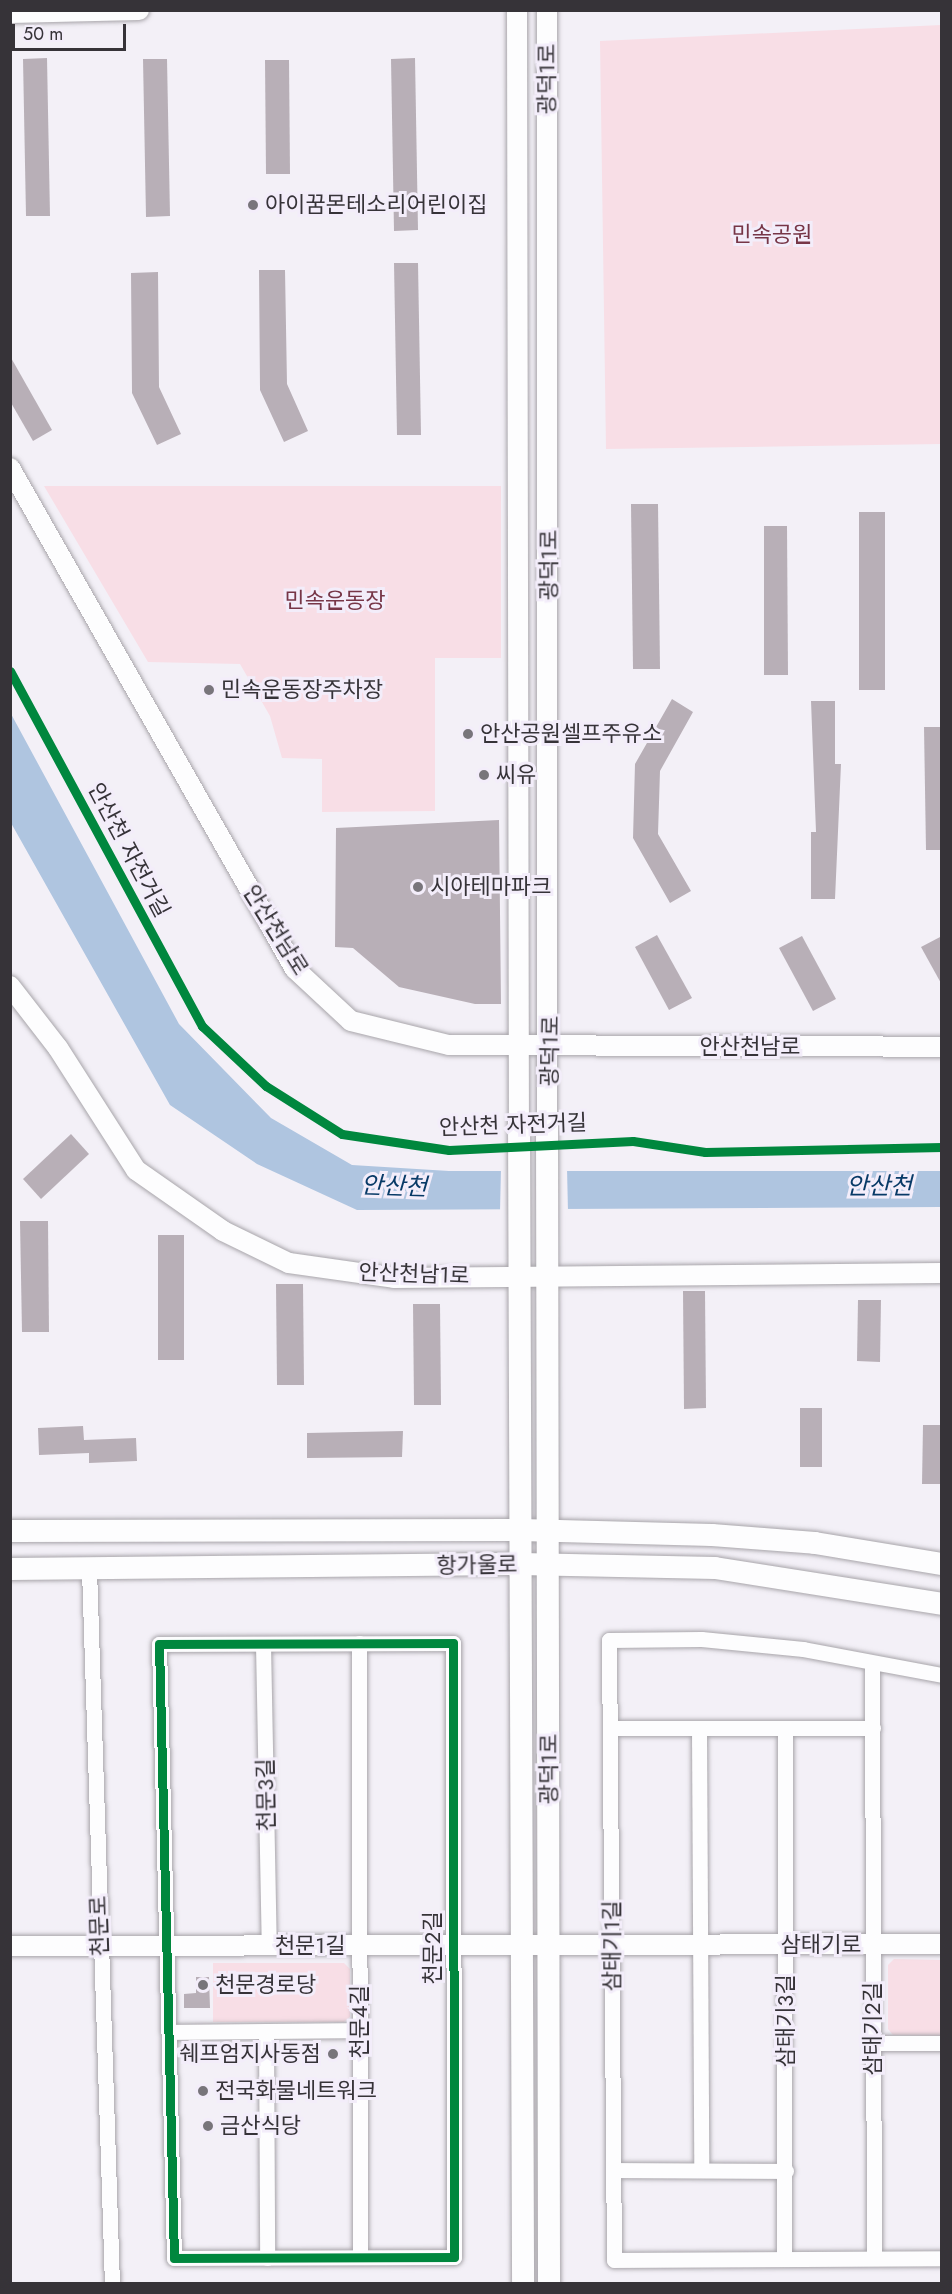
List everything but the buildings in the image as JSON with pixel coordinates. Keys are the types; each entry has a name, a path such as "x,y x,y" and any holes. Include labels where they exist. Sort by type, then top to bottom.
{"main road":[{"name":"광덕1로","path":"519,1119 521,1265 520,1947 523,2283"},
{"name":"광덕1로","path":"548,1120 549,2283"},
{"name":"항가울로","path":"10,1532 521,1530 792,1541 942,1564"},
{"name":"항가울로","path":"10,1569 521,1564 715,1568 942,1604"}],"street":[{"path":"10,14 139,10"},
{"name":"광덕1로","path":"517,10 519,1119"},
{"name":"광덕1로","path":"548,10 550,1047 548,1120"},
{"name":"안산천남로","path":"10,468 295,969 351,1021 449,1046 942,1047"},
{"name":"안산천남1로","path":"10,986 58,1048 136,1170 223,1231 289,1263 394,1278 521,1265 942,1273"},
{"name":"천문로","path":"89,1569 99,1945 112,2283"},
{"name":"삼태기1길","path":"942,1675 803,1650 701,1639 609,1640 614,2260 942,2258"},
{"name":"천문4길","path":"359,1643 360,2257"},
{"name":"천문2길","path":"453,1643 454,2257 174,2258 171,2031 159,1644 263,1644 453,1643"},
{"name":"천문3길","path":"263,1644 269,1946"},
{"name":"삼태기2길","path":"872,1663 873,2258"},
{"path":"611,1728 873,1728"},
{"path":"699,1728 701,2170"},
{"name":"삼태기3길","path":"784,2258 786,2171 785,1728"},
{"name":"삼태기로","path":"520,1947 942,1944"},
{"name":"천문1길","path":"10,1946 520,1947"},
{"path":"171,2031 360,2030"},
{"path":"266,2031 267,2258"},
{"path":"873,2043 942,2043"},
{"path":"613,2170 786,2171"}],"green space":[{"name":"민속공원","path":"941,25 941,444 606,449 600,41"},
{"name":"민속운동장","path":"44,486 501,486 501,658 435,658 435,811 322,812 322,759 282,758 270,716 240,664 148,662"},
{"path":"894,1959 941,1960 941,2036 893,2035 888,2029 888,1965"},
{"path":"213,1963 344,1963 350,1969 350,2017 344,2022 213,2022"}],"water":[{"name":"안산천","path":"10,712 179,1024 271,1118 352,1165 449,1171 941,1171 941,1207 357,1210 257,1164 170,1105 11,823"}],"pier":[{"path":"501,1168 567,1168 568,1212 500,1212"}],"cycle path":[{"name":"안산천 자전거길","path":"10,671 202,1026 266,1086 342,1134 449,1150 633,1141 705,1152 942,1147"},
{"path":"453,1643 454,2257 174,2258 159,1644 453,1643"}],"place":[{"name":"아이꿈몬테소리어린이집","path":"253,205"},
{"name":"민속운동장주차장","path":"209,690"},
{"name":"안산공원셀프주유소","path":"468,734"},
{"name":"씨유","path":"484,775"},
{"name":"시아테마파크","path":"418,887"},
{"name":"천문경로당","path":"203,1985"},
{"name":"쉐프엄지사동점","path":"333,2054"},
{"name":"전국화물네트워크","path":"203,2091"},
{"name":"금산식당","path":"208,2126"}]}
